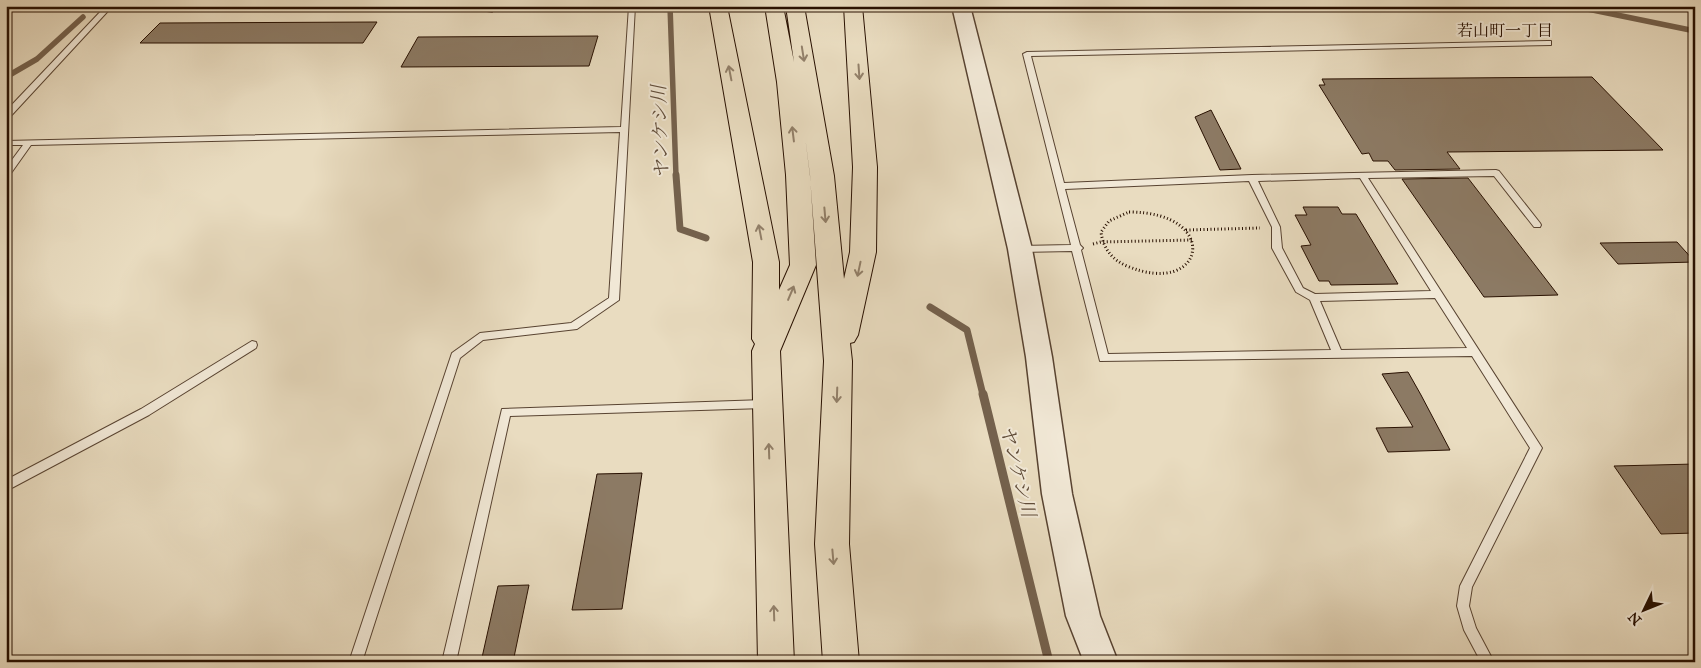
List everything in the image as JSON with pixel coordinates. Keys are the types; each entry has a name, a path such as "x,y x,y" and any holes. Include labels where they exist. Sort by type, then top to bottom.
{"highway":[{"path":"718,6 766,262 766,351 776,662"},
{"path":"766,351 803,264 798,176 787,82 774,6"},
{"path":"795,6 822,176 838,362 832,544 841,662"},
{"path":"838,362 863,252 865,167 856,34 852,6"}],"street":[{"path":"961,6 1020,249 1039,357 1057,494 1082,616 1101,662"}],"lane":[{"path":"31,6 108,8 326,6"},
{"path":"355,662 456,356 480,337 573,326 614,300 632,6"},
{"path":"6,116 108,8"},
{"path":"1476,352 1104,358 1078,248 1027,54 1548,43"},
{"path":"6,142 625,129"},
{"path":"6,174 29,142"},
{"path":"1061,186 1252,178 1496,173 1536,226"},
{"path":"1362,175 1536,448 1466,586 1463,606 1470,630 1488,662"},
{"path":"1252,178 1276,227 1277,248 1299,290 1314,298 1439,294"},
{"path":"1020,249 1078,248"},
{"path":"1314,298 1338,354"},
{"path":"6,486 145,412 252,345"},
{"path":"449,662 506,412 768,404"}],"path":[{"path":"1129,212 1144,212 1160,215 1174,221 1185,230 1192,240 1195,250 1192,259 1184,267 1172,272 1158,274 1143,272 1122,264 1106,251 1101,242 1101,231 1106,222 1116,216 1129,212"},
{"path":"1185,230 1276,227"},
{"path":"1078,248 1101,242 1192,240"}],"building":[{"path":"377,22 363,43 140,43 160,23"},
{"path":"598,36 589,66 401,67 418,37"},
{"path":"1592,77 1663,150 1447,152 1460,169 1395,170 1388,161 1373,161 1369,153 1362,154 1319,85 1325,85 1322,79"},
{"path":"1211,110 1241,169 1220,170 1195,117"},
{"path":"1468,178 1558,295 1484,297 1402,179"},
{"path":"1303,207 1338,207 1342,214 1356,214 1398,284 1331,285 1329,281 1319,281 1301,246 1311,245 1295,215 1307,215"},
{"path":"1677,242 1695,262 1618,264 1600,243"},
{"path":"1408,372 1450,450 1388,452 1376,428 1413,427 1382,374"},
{"path":"1695,464 1695,533 1661,534 1614,466"},
{"path":"642,473 622,609 572,610 597,474"},
{"path":"529,585 513,662 481,662 498,586"}],"waterway":[{"name":"ヤンケシ川","path":"670,6 676,176"},
{"name":"ヤンケシ川","path":"1573,6 1695,31"},
{"path":"6,77 37,59 83,17"},
{"name":"ヤンケシ川","path":"676,175 680,229 706,238"},
{"name":"ヤンケシ川","path":"930,307 967,330 983,395"},
{"name":"ヤンケシ川","path":"983,394 1049,662"}],"district":[{"name":"若山町一丁目","path":"1505,30"}]}
